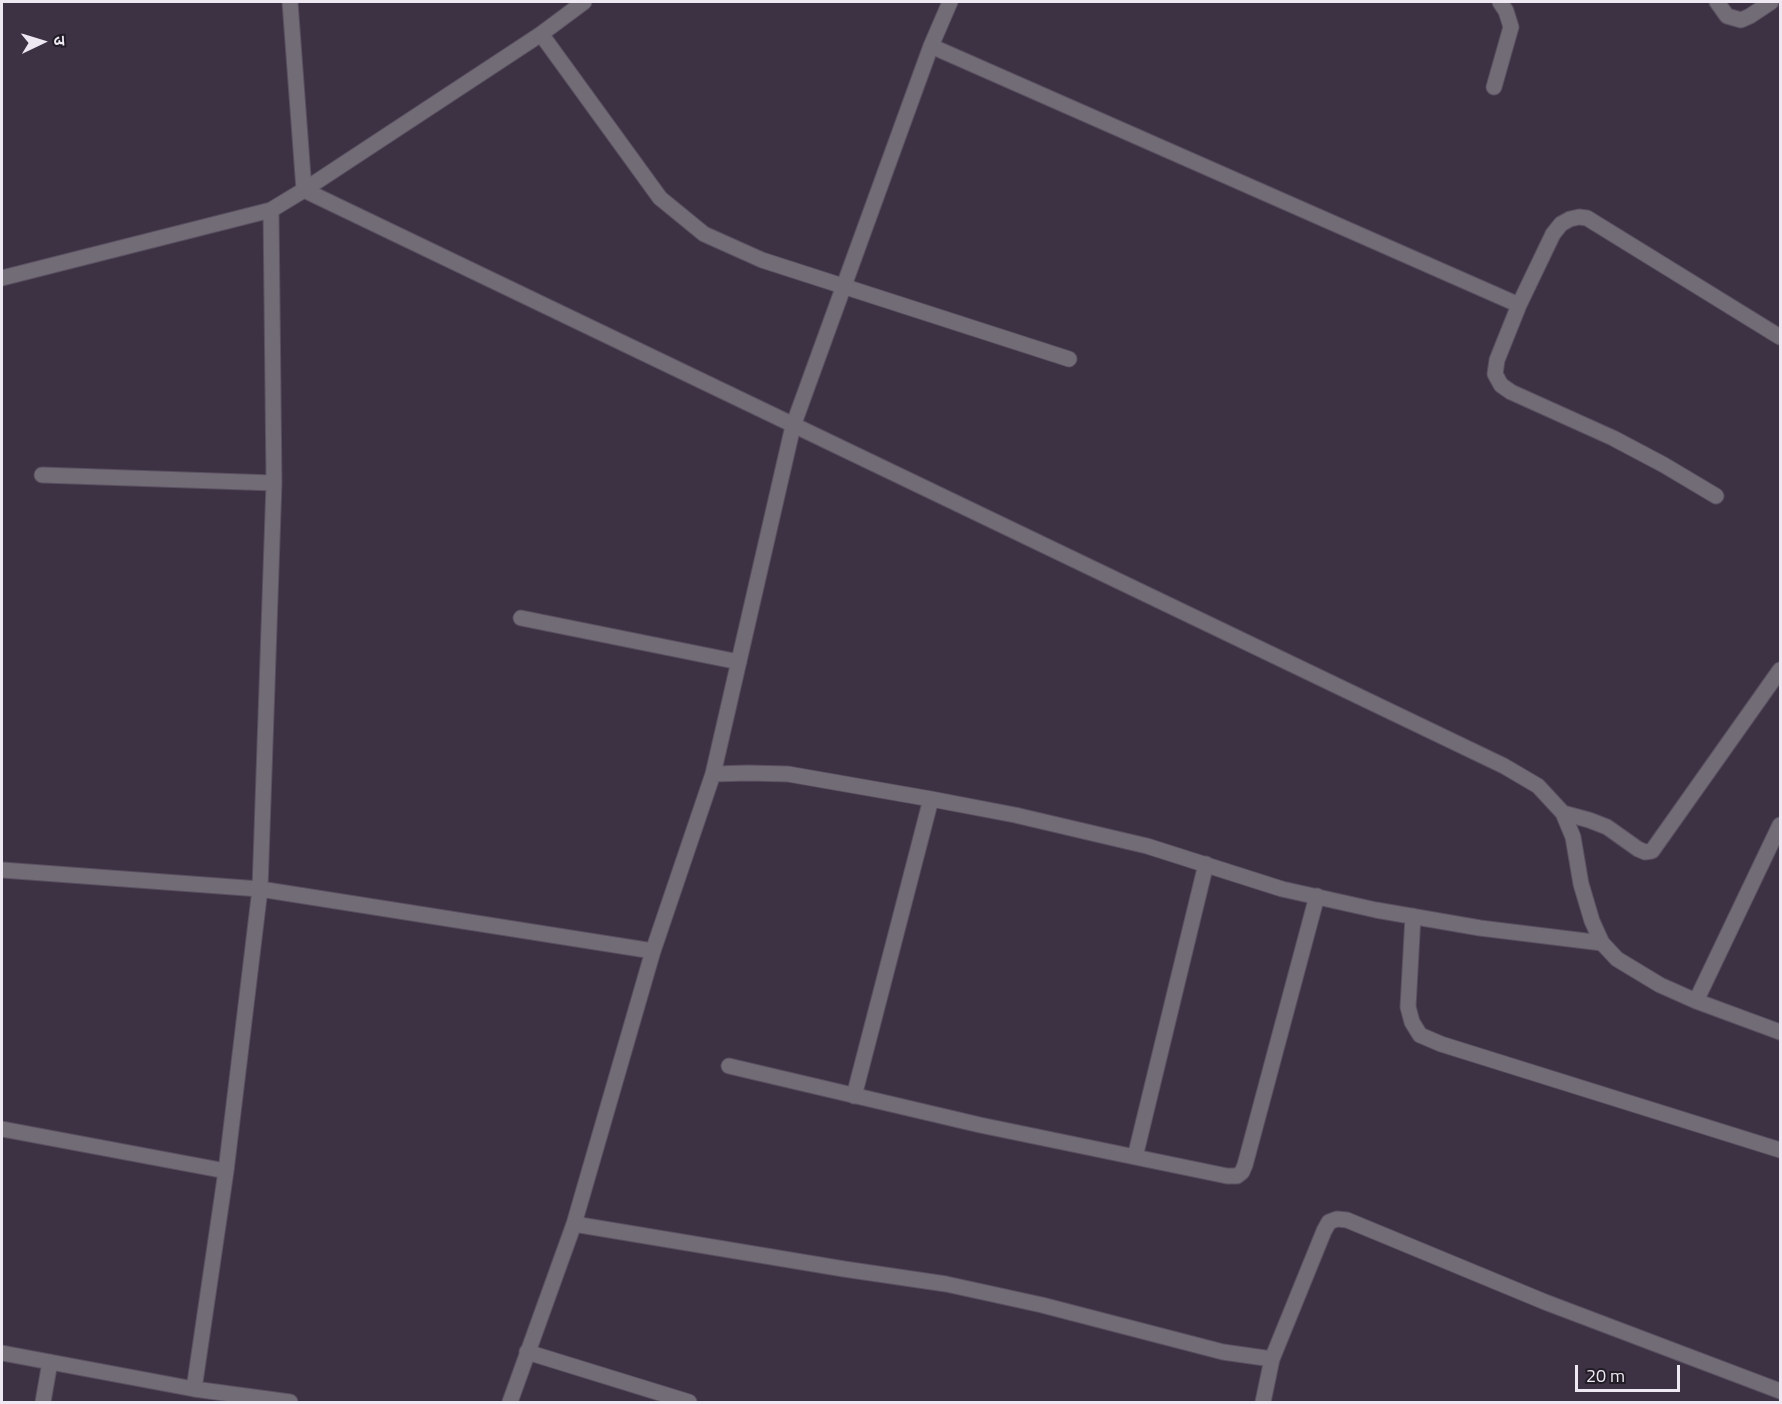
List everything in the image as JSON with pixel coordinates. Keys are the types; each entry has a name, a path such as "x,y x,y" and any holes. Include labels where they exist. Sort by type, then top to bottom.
{"street":[{"path":"290,2 304,190"},
{"path":"2,278 271,210 541,34 584,2"},
{"path":"510,1402 574,1224 653,951 713,774 793,426 931,46 950,2"},
{"path":"1494,87 1510,27 1506,11 1500,2"},
{"path":"1717,2 1727,16 1742,20 1771,2"},
{"path":"541,34 660,198 704,234 762,260 1069,359"},
{"path":"931,46 1519,305"},
{"path":"304,190 1504,766 1538,786 1563,813 1573,837 1581,884 1592,921 1602,943 1617,959 1660,985 1780,1032"},
{"path":"194,1389 226,1171 260,889 274,483 271,210"},
{"path":"1716,496 1613,438 1510,392 1501,385 1495,374 1497,360 1519,305 1553,234 1561,224 1580,216 1587,218 1780,337"},
{"path":"42,475 274,483"},
{"path":"521,618 739,662"},
{"path":"1563,813 1588,819 1645,852 1652,851 1780,670"},
{"path":"713,774 788,774 931,799 1147,846 1282,889 1480,928 1602,943"},
{"path":"854,1095 931,799"},
{"path":"1696,1001 1780,825"},
{"path":"1135,1157 1206,864"},
{"path":"2,870 260,889 653,951"},
{"path":"729,1066 980,1125 1227,1176 1237,1176 1242,1172 1317,896"},
{"path":"1413,916 1408,1006 1412,1022 1420,1035 1441,1044 1780,1150"},
{"path":"2,1129 226,1171"},
{"path":"1263,1402 1272,1359 1324,1231 1329,1222 1337,1219 1347,1220 1545,1302 1780,1391"},
{"path":"574,1224 946,1284 1042,1305 1223,1352 1272,1359"},
{"path":"527,1352 688,1402"},
{"path":"2,1353 194,1389 290,1402"},
{"path":"43,1402 50,1362"}]}
